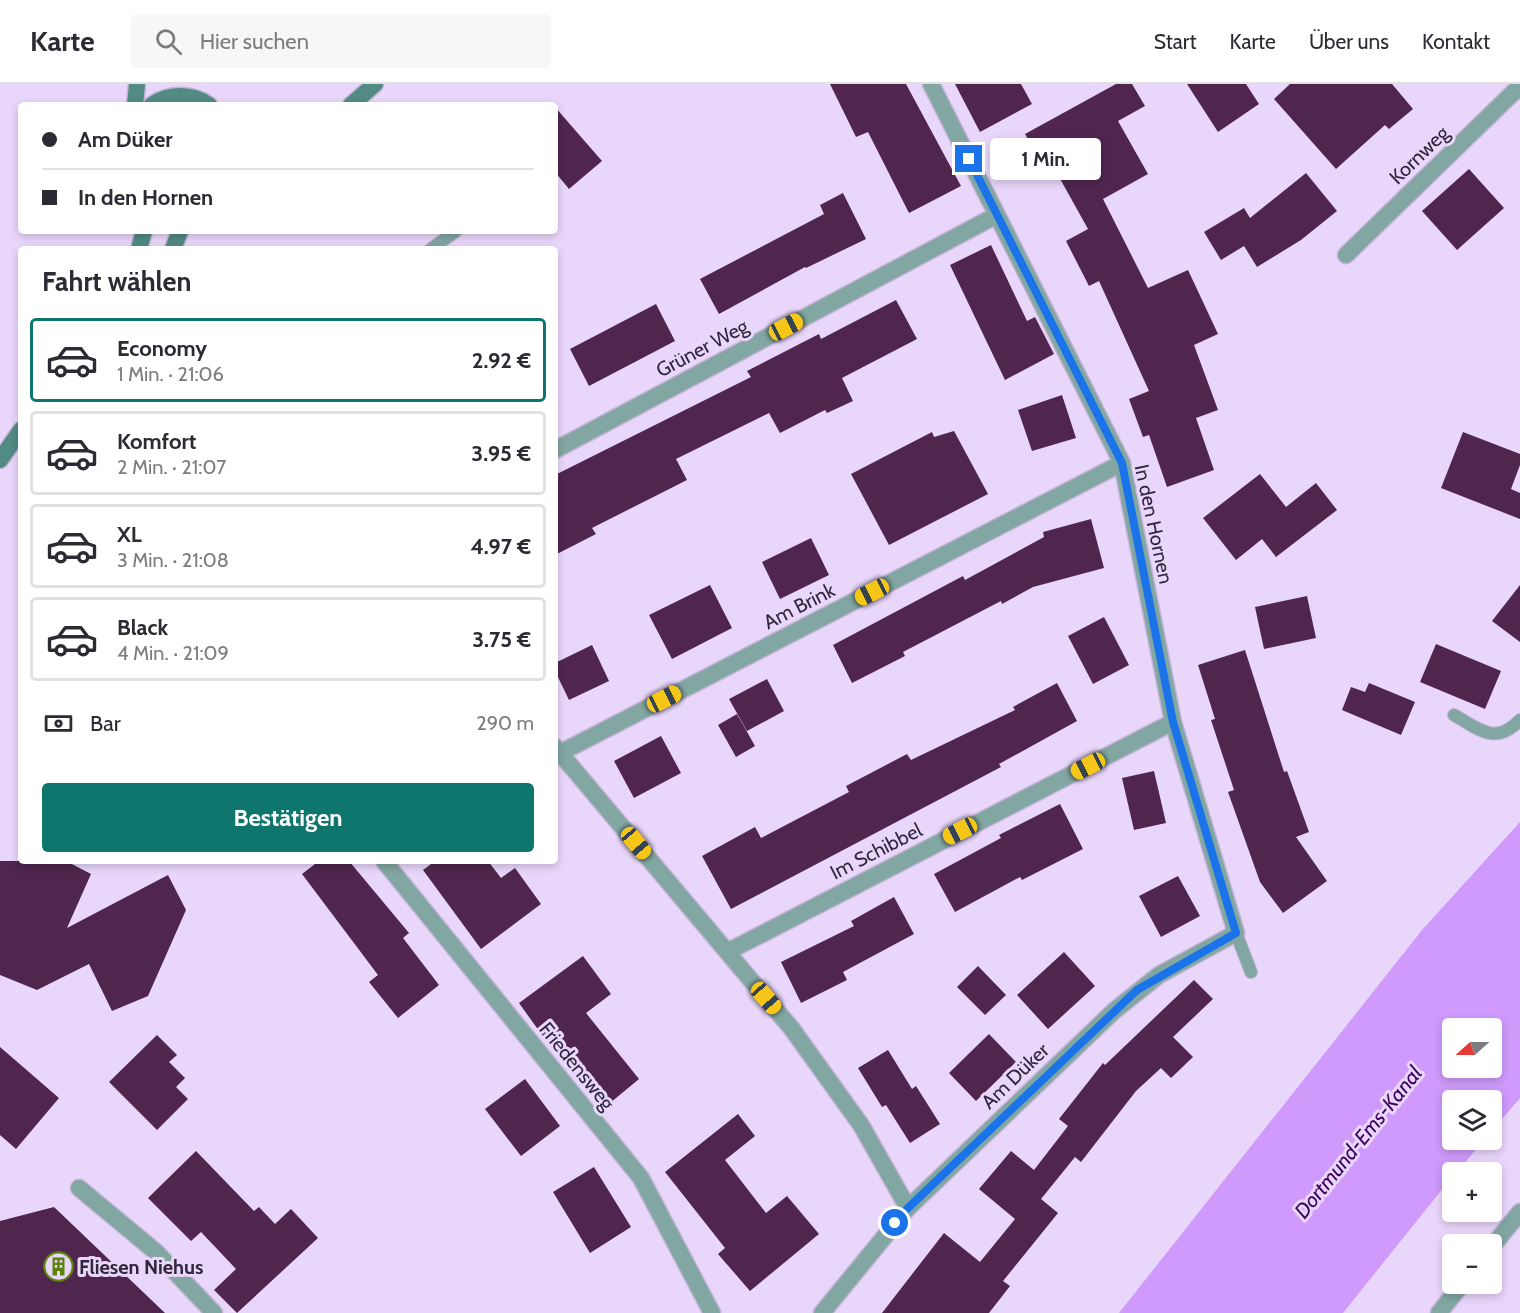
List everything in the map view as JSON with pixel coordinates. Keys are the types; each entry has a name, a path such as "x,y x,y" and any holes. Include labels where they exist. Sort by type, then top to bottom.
{"main road":[{"path":"135,102 137,84"},
{"path":"354,102 375,84"},
{"path":"159,102 183,90 204,102"},
{"path":"0,460 18,434"}],"street":[{"name":"In den Hornen","path":"931,84 1122,463 1173,722 1236,933"},
{"name":"Kornweg","path":"1346,255 1520,86"},
{"name":"Grüner Weg","path":"558,448 997,215"},
{"name":"Am Brink","path":"558,749 1122,463"},
{"name":"Im Schibbel","path":"727,952 1173,722"},
{"path":"558,751 792,1029 861,1125 908,1208"},
{"name":"Friedensweg","path":"386,864 641,1178 712,1313"},
{"name":"Am Düker","path":"822,1313 908,1208 1137,990 1236,933"},
{"path":"79,1188 156,1252 214,1313"},
{"path":"1502,1234 1520,1212"},
{"path":"1439,1313 1454,1294"}],"lane":[{"path":"435,246 452,234"},
{"path":"1454,715 1489,735 1503,733 1520,720"},
{"path":"1236,933 1251,972"}],"water":[{"name":"Dortmund-Ems-Kanal","path":"1520,822 1520,1098 1502,1119 1502,1090 1442,1090 1442,1150 1476,1150 1465,1162 1442,1162 1442,1189 1343,1313 1119,1313 1422,930"}],"building":[{"path":"830,84 906,84 961,186 909,213 868,132 856,137"},
{"path":"955,84 1021,84 1032,104 980,132"},
{"path":"1116,84 1132,84 1145,106 1118,121 1148,174 1103,199 1148,288 1188,270 1218,334 1194,345 1218,410 1196,418 1214,470 1167,487 1149,435 1143,437 1129,399 1149,391 1099,281 1089,286 1066,241 1088,229 1049,159 1041,163 1025,134"},
{"path":"1187,84 1246,84 1259,104 1218,132"},
{"path":"1290,84 1392,84 1413,109 1389,129 1385,125 1336,169 1274,99"},
{"path":"558,110 602,161 569,189 558,176"},
{"path":"1469,169 1504,208 1457,250 1422,211"},
{"path":"1306,173 1337,211 1301,240 1257,267 1244,246 1221,260 1204,232 1244,208 1250,218"},
{"path":"843,193 866,239 805,267 719,314 700,279 824,214 820,205"},
{"path":"991,245 1027,321 1035,317 1054,354 1005,380 950,265"},
{"path":"896,300 917,339 842,378 853,401 827,413 825,410 780,433 769,413 676,459 687,480 592,528 596,534 558,553 558,474 751,377 747,371 819,334 821,339"},
{"path":"656,304 675,341 589,386 570,349"},
{"path":"1062,395 1076,438 1032,451 1018,410"},
{"path":"954,431 988,494 889,545 851,474 932,432 934,437"},
{"path":"1463,432 1520,454 1520,465 1511,489 1520,493 1520,519 1441,488"},
{"path":"1260,474 1286,507 1316,483 1337,510 1276,557 1262,539 1236,560 1203,518"},
{"path":"1091,519 1104,568 1033,587 1002,604 1001,601 903,652 905,656 852,683 833,645 963,576 965,580 1044,537 1043,532"},
{"path":"811,538 829,575 780,599 762,562"},
{"path":"710,585 732,628 672,659 649,615"},
{"path":"1520,585 1520,642 1492,621"},
{"path":"1307,596 1316,638 1264,649 1255,607"},
{"path":"1104,617 1129,665 1093,684 1068,636"},
{"path":"1436,644 1501,671 1485,709 1420,682"},
{"path":"592,645 609,681 569,700 558,677 558,662"},
{"path":"1245,650 1284,772 1287,771 1309,832 1296,837 1327,881 1283,913 1260,882 1228,792 1234,790 1211,720 1215,719 1198,665"},
{"path":"767,679 784,711 747,731 729,699"},
{"path":"1057,683 1077,721 999,764 1001,767 731,909 702,856 755,827 761,838 849,792 846,786 907,754 911,760 1015,710 1013,707"},
{"path":"1369,683 1415,702 1401,735 1342,710 1351,687 1365,692"},
{"path":"737,714 755,746 736,757 718,725"},
{"path":"661,736 681,773 634,798 614,761"},
{"path":"1154,771 1166,823 1134,830 1122,778"},
{"path":"1060,804 1083,849 1022,880 1020,877 955,912 934,874 1001,838 999,835"},
{"path":"0,861 18,861 18,864 72,864 91,874 67,928 168,875 186,910 148,996 112,1011 89,964 37,990 0,975"},
{"path":"315,864 352,864 409,933 403,938 439,985 398,1018 369,982 378,975 302,874"},
{"path":"431,864 490,864 501,878 515,868 541,904 481,949 423,870"},
{"path":"1178,876 1200,916 1161,937 1139,896"},
{"path":"894,897 914,934 843,972 847,980 801,1003 781,962 854,926 851,921"},
{"path":"1064,952 1095,986 1048,1029 1017,995"},
{"path":"583,956 611,994 586,1013 639,1079 610,1103 556,1035 547,1042 519,1003"},
{"path":"978,966 1006,995 985,1015 957,987"},
{"path":"1194,980 1213,999 1173,1037 1193,1057 1171,1078 1161,1068 1136,1091 1081,1162 1075,1157 1041,1199 1058,1213 1003,1281 1010,1286 989,1313 882,1313 944,1233 980,1262 1015,1219 979,1189 1011,1151 1034,1170 1068,1126 1059,1119 1103,1063 1105,1065"},
{"path":"989,1034 1016,1062 976,1101 949,1073"},
{"path":"157,1035 177,1055 169,1062 185,1078 176,1087 188,1099 157,1130 109,1082"},
{"path":"0,1047 59,1098 16,1149 0,1135"},
{"path":"888,1050 912,1089 916,1086 940,1124 910,1143 886,1105 882,1107 858,1068"},
{"path":"525,1079 560,1126 521,1156 485,1109"},
{"path":"738,1114 755,1136 725,1160 766,1213 787,1196 819,1234 750,1291 718,1254 725,1248 665,1172"},
{"path":"196,1151 254,1211 259,1207 275,1224 291,1209 318,1238 237,1313 214,1290 236,1269 201,1232 191,1241 148,1198"},
{"path":"594,1167 631,1227 590,1253 553,1192"},
{"name":"Fliesen Niehus","path":"54,1207 165,1313 0,1313 0,1221"}],"place":[{"name":"Fliesen Niehus","path":"58,1267"}],"route":[{"path":"895,1223 1137,990 1159,975 1236,933 1173,722 1122,463 969,159"}]}
